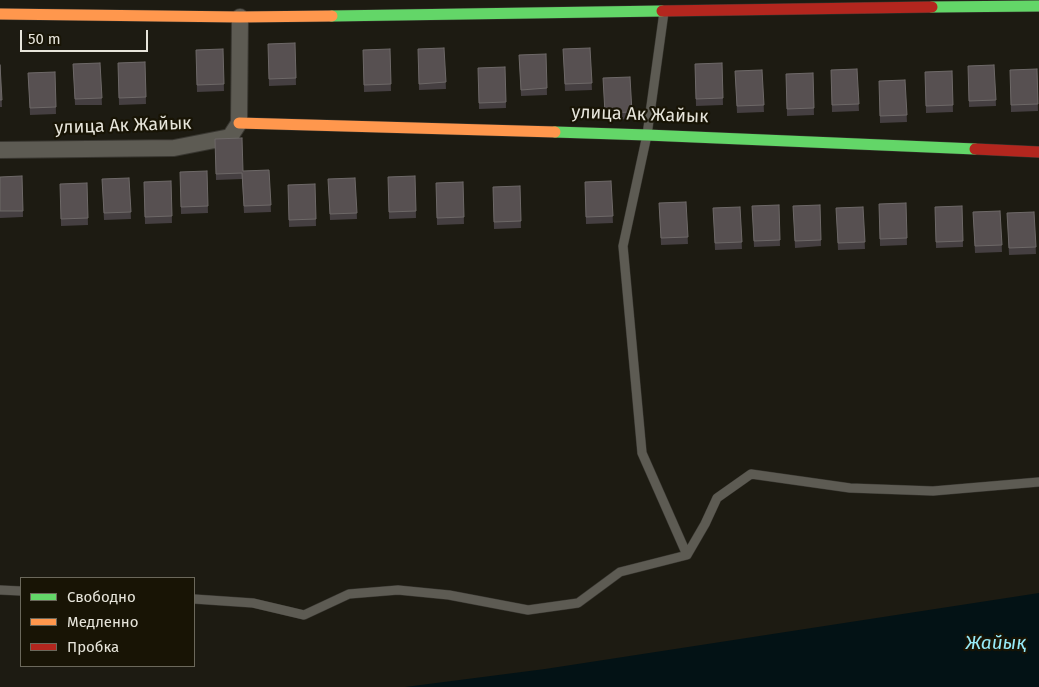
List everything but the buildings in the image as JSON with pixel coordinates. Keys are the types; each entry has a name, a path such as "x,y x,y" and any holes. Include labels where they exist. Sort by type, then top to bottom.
{"street":[{"path":"0,14 200,8 240,17 664,12 743,5 1039,6"},
{"path":"239,123 240,17"},
{"name":"улица Ак Жайык","path":"0,150 174,148 230,137 239,123 646,135 1039,152"}],"lane":[{"path":"664,12 646,135 623,246 642,453 687,555"},
{"path":"195,599 253,603 304,615 350,594 398,590 449,594 528,610 578,603 620,572 687,555 717,498 751,474 850,488 933,491 1039,482"},
{"path":"0,590 20,591"}],"water":[{"name":"Жайық","path":"1039,593 1039,687 405,687 545,669"}],"traffic: fast":[{"path":"932,7 1039,6"},
{"path":"332,16 662,11"},
{"path":"555,132 975,149"}],"traffic: slow":[{"path":"0,14 240,17 332,16"},
{"path":"239,123 555,132"}],"traffic: jam":[{"path":"662,11 932,7"},
{"path":"975,149 1039,152"}]}
